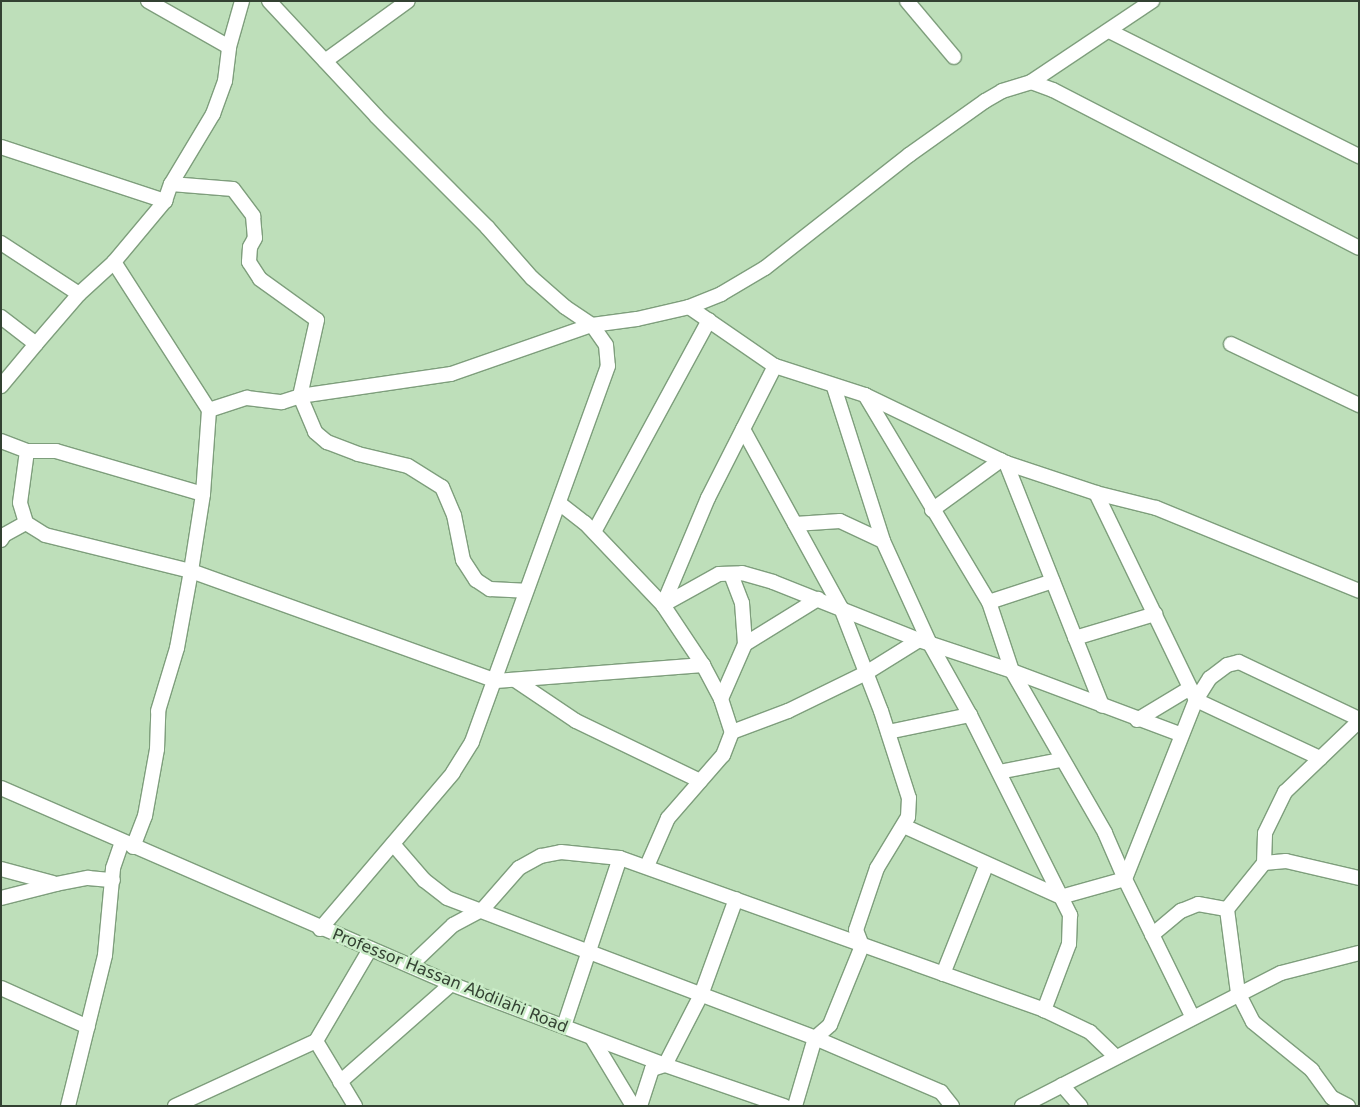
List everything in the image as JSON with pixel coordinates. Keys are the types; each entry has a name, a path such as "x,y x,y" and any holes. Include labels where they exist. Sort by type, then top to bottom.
{"street":[{"path":"148,1 229,47"},
{"path":"1,386 79,294 114,262 165,201 171,184 213,114 225,81 229,47 242,1"},
{"path":"270,1 487,227 532,278 566,308 592,325 606,344 608,366 525,591 496,681 472,742 453,774 320,929"},
{"path":"326,61 408,1"},
{"path":"908,1 954,57"},
{"path":"209,410 247,398 282,402 300,396 451,374 592,325 637,319 689,307 721,294 766,268 909,156 984,101 1002,91 1031,82 1152,1"},
{"path":"1109,31 1359,156"},
{"path":"1031,82 1052,90 1359,248"},
{"path":"1,147 165,201"},
{"path":"171,184 233,190 253,216 255,238 250,247 249,262 260,280 317,320 300,396 308,420 327,442 358,454 408,466 442,487 454,514 463,560 476,580 490,589 525,591"},
{"path":"1,243 79,294"},
{"path":"68,1106 104,956 113,880 127,845 145,816 157,749 158,711 177,648 191,571 203,494 209,410 114,262"},
{"path":"689,307 776,366 865,396 1003,462 1096,493 1156,508 1359,591"},
{"path":"1,317 36,344"},
{"path":"594,532 709,320"},
{"path":"1231,344 1359,405"},
{"path":"663,605 708,498 776,366"},
{"path":"834,387 883,541 924,641 970,715 1070,915 1069,944 1044,1010"},
{"path":"865,396 989,602 1012,671 1104,833 1192,1016"},
{"path":"743,429 841,608 888,732 909,798 908,817 877,868 856,930 862,946 830,1026 815,1038 795,1106"},
{"path":"1,442 27,451 56,451 203,494"},
{"path":"27,451 20,503 26,524 45,535 191,571 496,681 703,665"},
{"path":"932,510 1003,462"},
{"path":"1003,462 1053,581 1102,706"},
{"path":"1096,493 1193,694 1320,758"},
{"path":"559,503 594,532 663,605 703,665 721,700 732,732 723,755 668,818 647,866"},
{"path":"795,524 840,521 883,541"},
{"path":"1,540 4,535 26,524"},
{"path":"663,605 719,574 742,573 773,582 924,641 1012,671 1137,720 1180,734"},
{"path":"721,700 746,644 742,603 731,574"},
{"path":"989,602 1053,581"},
{"path":"746,644 818,599"},
{"path":"1075,638 1155,614"},
{"path":"732,732 788,711 866,673 924,641"},
{"path":"1137,720 1193,694 1227,664 1239,662 1359,720 1285,792 1265,833 1264,863 1227,909 1238,993 1253,1022 1312,1070 1332,1098 1348,1106"},
{"path":"515,680 576,721 700,781"},
{"path":"1125,879 1180,734 1193,694"},
{"path":"888,732 970,715"},
{"path":"999,772 1061,760"},
{"name":"Professor Hassan Abdilahi Road","path":"1,788 127,845 320,929 411,965 451,984 665,1065 784,1106"},
{"path":"904,826 986,866 1061,898 1125,879"},
{"path":"393,844 424,880 447,898 483,909 815,1038 941,1092 952,1106"},
{"path":"411,965 453,924 483,909 519,868 541,856 561,852 620,858 647,866 862,946 1044,1010 1090,1032 1114,1056"},
{"path":"564,1026 620,858"},
{"path":"1264,863 1286,861 1359,878"},
{"path":"943,974 986,866"},
{"path":"1,869 56,884"},
{"path":"1,898 88,878 113,880"},
{"path":"640,1106 652,1069 665,1065 702,995 736,899"},
{"path":"1152,935 1181,911 1198,904 1227,909"},
{"path":"174,1106 192,1102 316,1041 370,949"},
{"path":"1022,1106 1114,1056 1281,973 1356,957"},
{"path":"340,1082 451,984"},
{"path":"1,988 88,1027"},
{"path":"592,1038 634,1106"},
{"path":"316,1041 355,1106"},
{"path":"1062,1085 1080,1106"}]}
